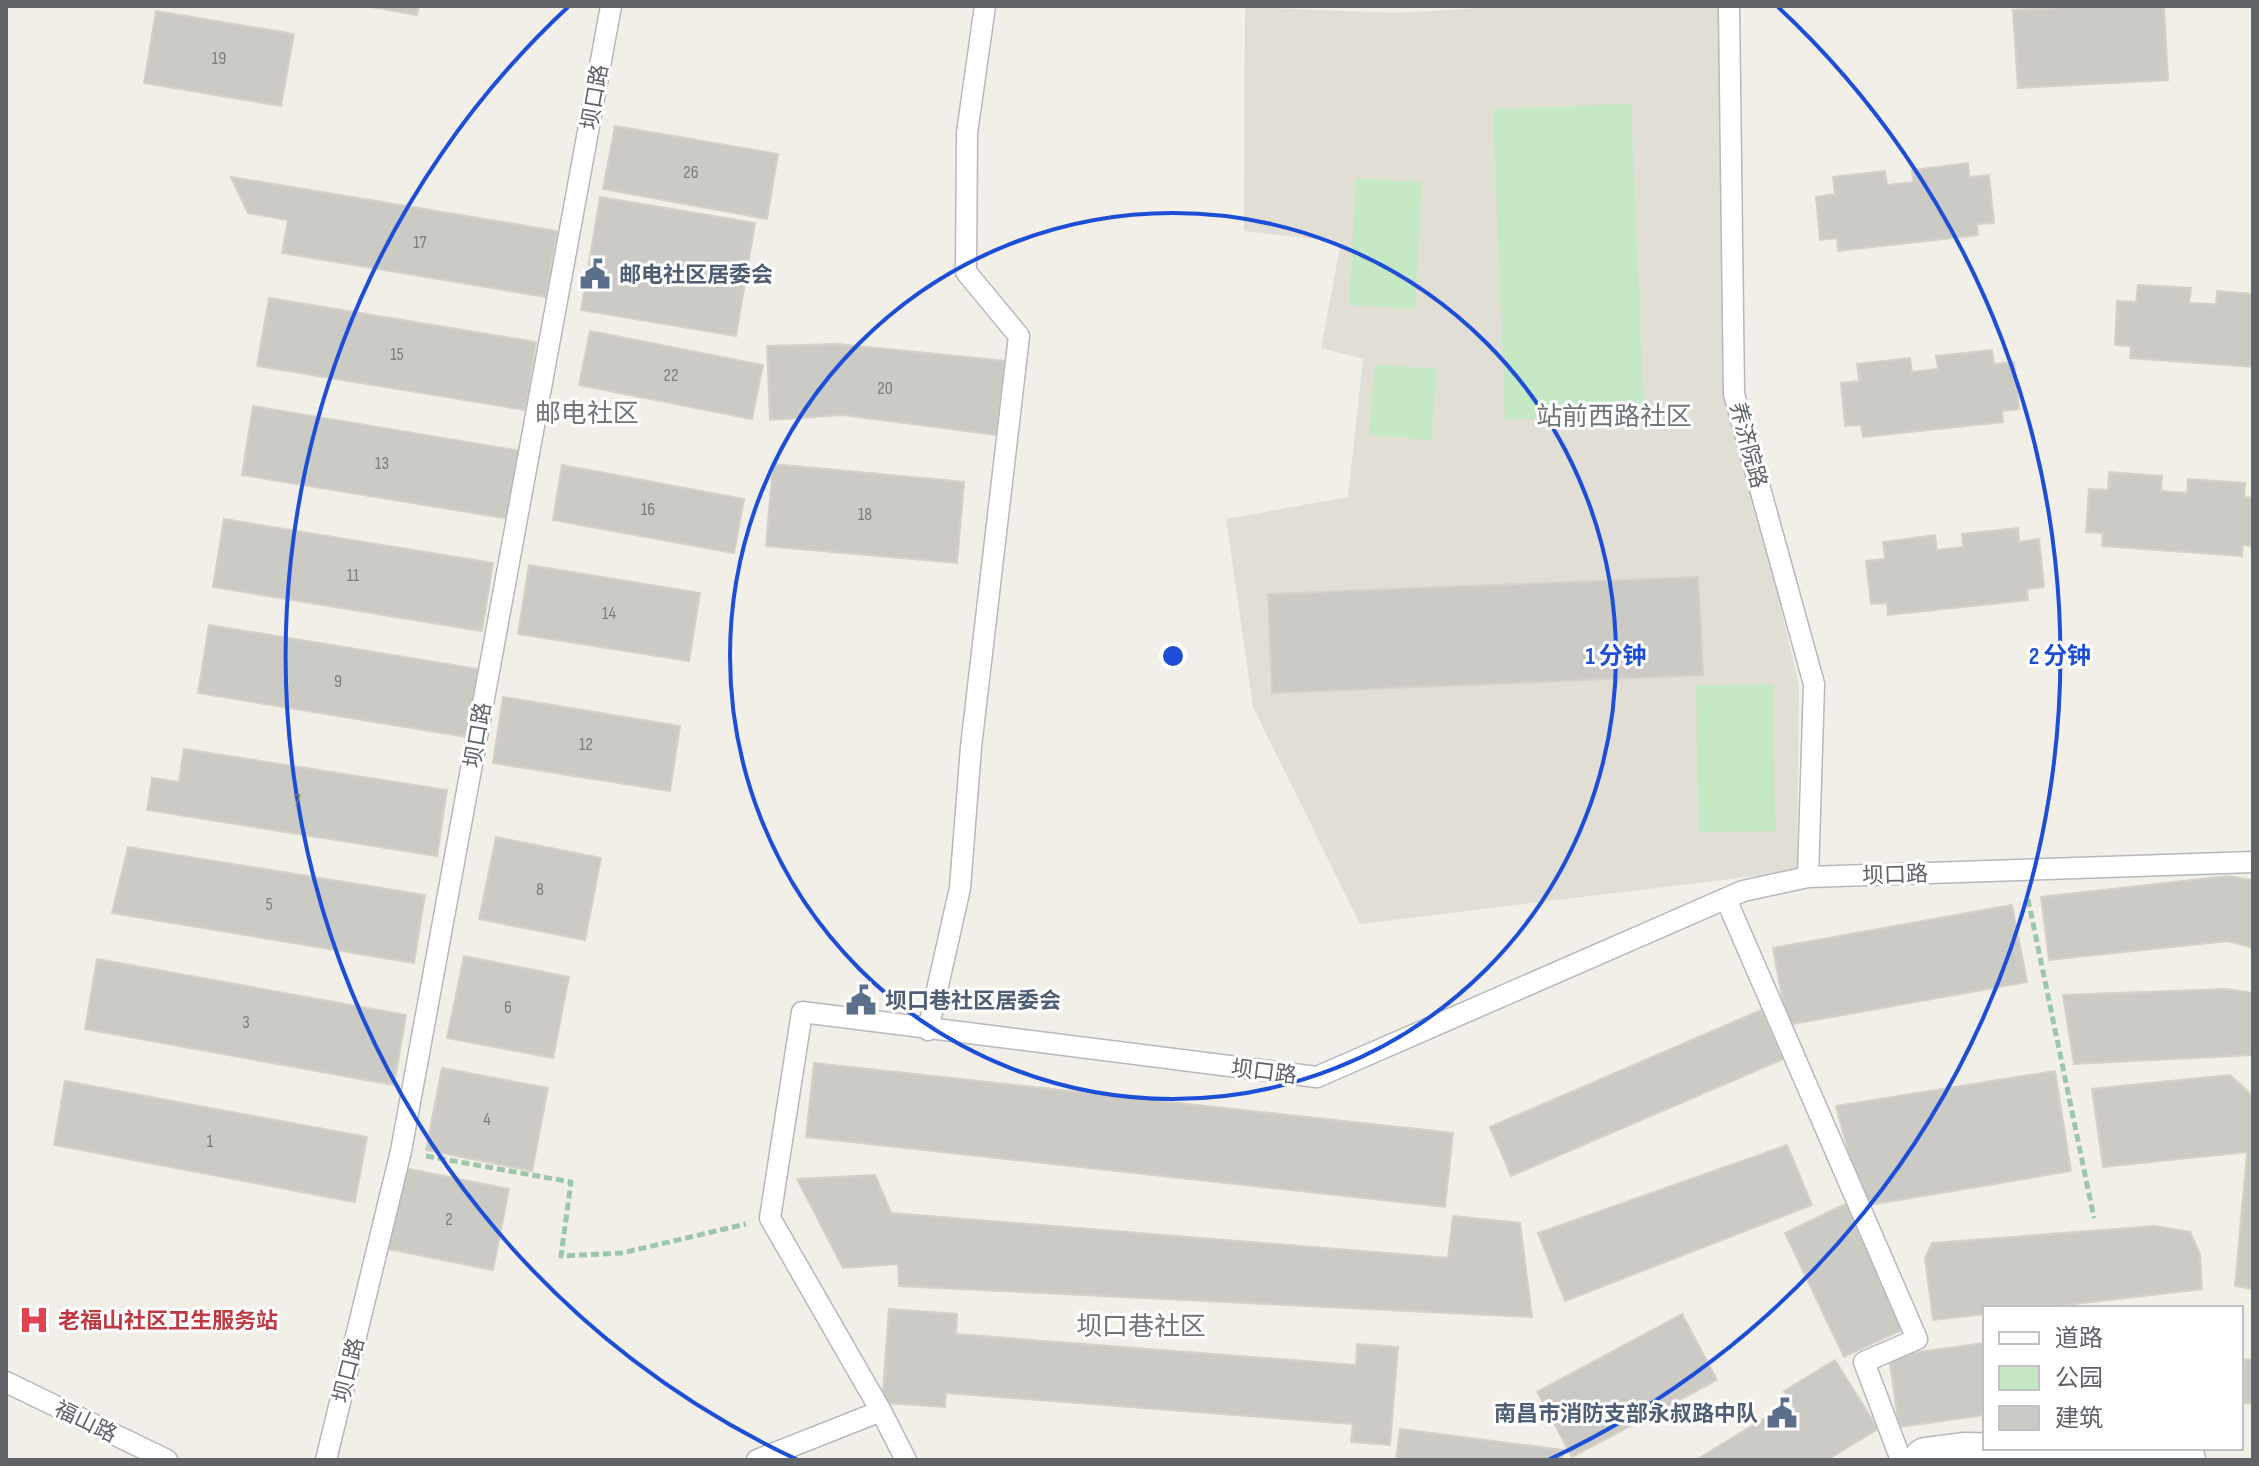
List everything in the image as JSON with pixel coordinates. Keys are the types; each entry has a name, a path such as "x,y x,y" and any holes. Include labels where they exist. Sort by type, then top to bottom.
{"street":[{"path":"1926,1460 1964,1455 2183,1460"}],"lane":[{"name":"坝口路","path":"326,1460 401,1151 611,6"},
{"path":"928,1030 960,888 971,747 1019,336 966,272 967,133 985,6"},
{"name":"养济院路","path":"1729,6 1734,394 1814,684 1808,877"},
{"name":"坝口路","path":"770,1218 802,1012 1317,1077 1743,891 1808,877 2253,862"},
{"path":"1726,899 1917,1339 1864,1362 1901,1460"},
{"path":"770,1218 906,1460"},
{"name":"福山路","path":"6,1382 167,1460"},
{"path":"757,1460 881,1411"}],"path":[{"path":"2023,870 2094,1218"},
{"path":"401,1151 571,1182 561,1256 622,1253 770,1218"}],"shaded area":[{"path":"1511,6 1720,6 1730,394 1799,685 1797,871 1360,924 1253,707 1226,519 1348,497 1363,359 1321,348 1341,242 1244,231 1245,7 1397,13"}],"green space":[{"path":"1631,104 1644,414 1505,420 1493,109"},
{"path":"1356,178 1422,182 1415,309 1349,305"},
{"path":"1375,364 1437,369 1431,440 1369,435"},
{"path":"1773,684 1775,831 1699,832 1696,685"}],"building":[{"path":"366,6 419,6 417,15"},
{"path":"2164,6 2168,80 2018,88 2013,10"},
{"path":"156,11 294,34 281,106 144,83"},
{"path":"615,126 778,154 767,219 603,189"},
{"path":"1968,163 1969,177 1989,175 1994,223 1977,224 1978,235 1838,251 1837,238 1820,240 1816,197 1835,194 1833,177 1885,171 1887,185 1913,182 1912,170"},
{"path":"231,177 557,231 546,297 282,253 288,220 248,213"},
{"path":"600,197 755,223 736,336 581,310"},
{"path":"2138,285 2191,288 2189,303 2216,304 2217,291 2253,294 2253,367 2130,358 2131,346 2115,345 2117,301 2136,302"},
{"path":"269,298 536,342 525,410 257,366"},
{"path":"590,331 763,365 752,419 579,385"},
{"path":"838,344 1005,361 996,435 843,415 770,420 767,346"},
{"path":"1992,350 1994,364 2014,362 2019,409 2002,411 2003,422 1863,437 1861,425 1845,426 1841,383 1859,381 1857,364 1910,358 1912,372 1938,369 1936,356"},
{"path":"253,406 521,451 510,519 242,475"},
{"path":"773,464 964,482 957,563 766,546"},
{"path":"562,465 744,499 734,553 553,520"},
{"path":"2109,472 2162,476 2161,491 2187,493 2188,479 2245,483 2244,497 2253,498 2253,546 2243,545 2242,556 2102,546 2103,533 2086,532 2089,489 2108,490"},
{"path":"224,519 493,563 482,631 213,587"},
{"path":"2018,528 2019,542 2039,539 2044,587 2027,589 2028,600 1888,615 1887,603 1871,604 1866,561 1885,559 1883,542 1935,535 1937,550 1963,547 1962,534"},
{"path":"529,565 700,593 689,661 518,634"},
{"path":"1698,577 1703,675 1272,693 1268,594"},
{"path":"209,625 478,669 467,737 198,693"},
{"path":"503,697 680,726 670,791 493,763"},
{"path":"184,749 447,790 437,856 147,810 152,778 179,782"},
{"path":"496,837 601,858 585,940 479,919"},
{"path":"128,847 425,895 414,963 112,913"},
{"path":"2228,876 2253,880 2253,948 2228,941 2049,960 2041,897"},
{"path":"2012,905 2027,982 1787,1025 1773,948"},
{"path":"464,956 569,977 553,1058 447,1038"},
{"path":"97,959 406,1015 394,1085 85,1029"},
{"path":"2226,989 2253,993 2253,1055 2074,1064 2063,995"},
{"path":"1761,1010 1783,1059 1511,1176 1490,1127"},
{"path":"814,1063 1453,1133 1445,1207 806,1137"},
{"path":"442,1068 548,1088 532,1171 426,1150"},
{"path":"2055,1071 2071,1171 1863,1206 1836,1106"},
{"path":"2230,1075 2253,1096 2253,1289 2235,1286 2247,1152 2103,1167 2092,1089"},
{"path":"65,1081 367,1137 355,1202 54,1145"},
{"path":"1787,1145 1812,1205 1565,1301 1538,1233"},
{"path":"404,1168 509,1189 493,1270 388,1249"},
{"path":"875,1175 891,1213 1448,1258 1453,1216 1520,1223 1532,1317 899,1286 898,1264 843,1268 797,1179"},
{"path":"1845,1204 1904,1329 1844,1357 1785,1233"},
{"path":"2155,1226 2190,1232 2200,1254 2202,1289 2057,1306 1983,1306 1983,1314 1933,1320 1925,1258 1932,1243"},
{"path":"889,1309 957,1314 956,1334 1356,1365 1357,1344 1398,1347 1390,1445 1351,1442 1353,1424 946,1393 945,1407 882,1403"},
{"path":"1682,1314 1717,1380 1572,1457 1537,1392"},
{"path":"1983,1343 1983,1415 1899,1427 1889,1356"},
{"path":"2243,1359 2253,1360 2253,1404 2243,1403"},
{"path":"1835,1360 1878,1429 1827,1460 1696,1460 1776,1411 1784,1423 1794,1408 1784,1391"},
{"path":"1400,1429 1564,1450 1562,1460 1396,1460"}],"place":[{"name":"邮电社区居委会","path":"595,274"},
{"name":"坝口巷社区居委会","path":"861,1000"},
{"name":"老福山社区卫生服务站","path":"34,1320"},
{"name":"南昌市消防支部永叔路中队","path":"1782,1413"}],"district":[{"name":"邮电社区","path":"587,413"},
{"name":"站前西路社区","path":"1614,416"},
{"name":"坝口巷社区","path":"1141,1326"}]}
